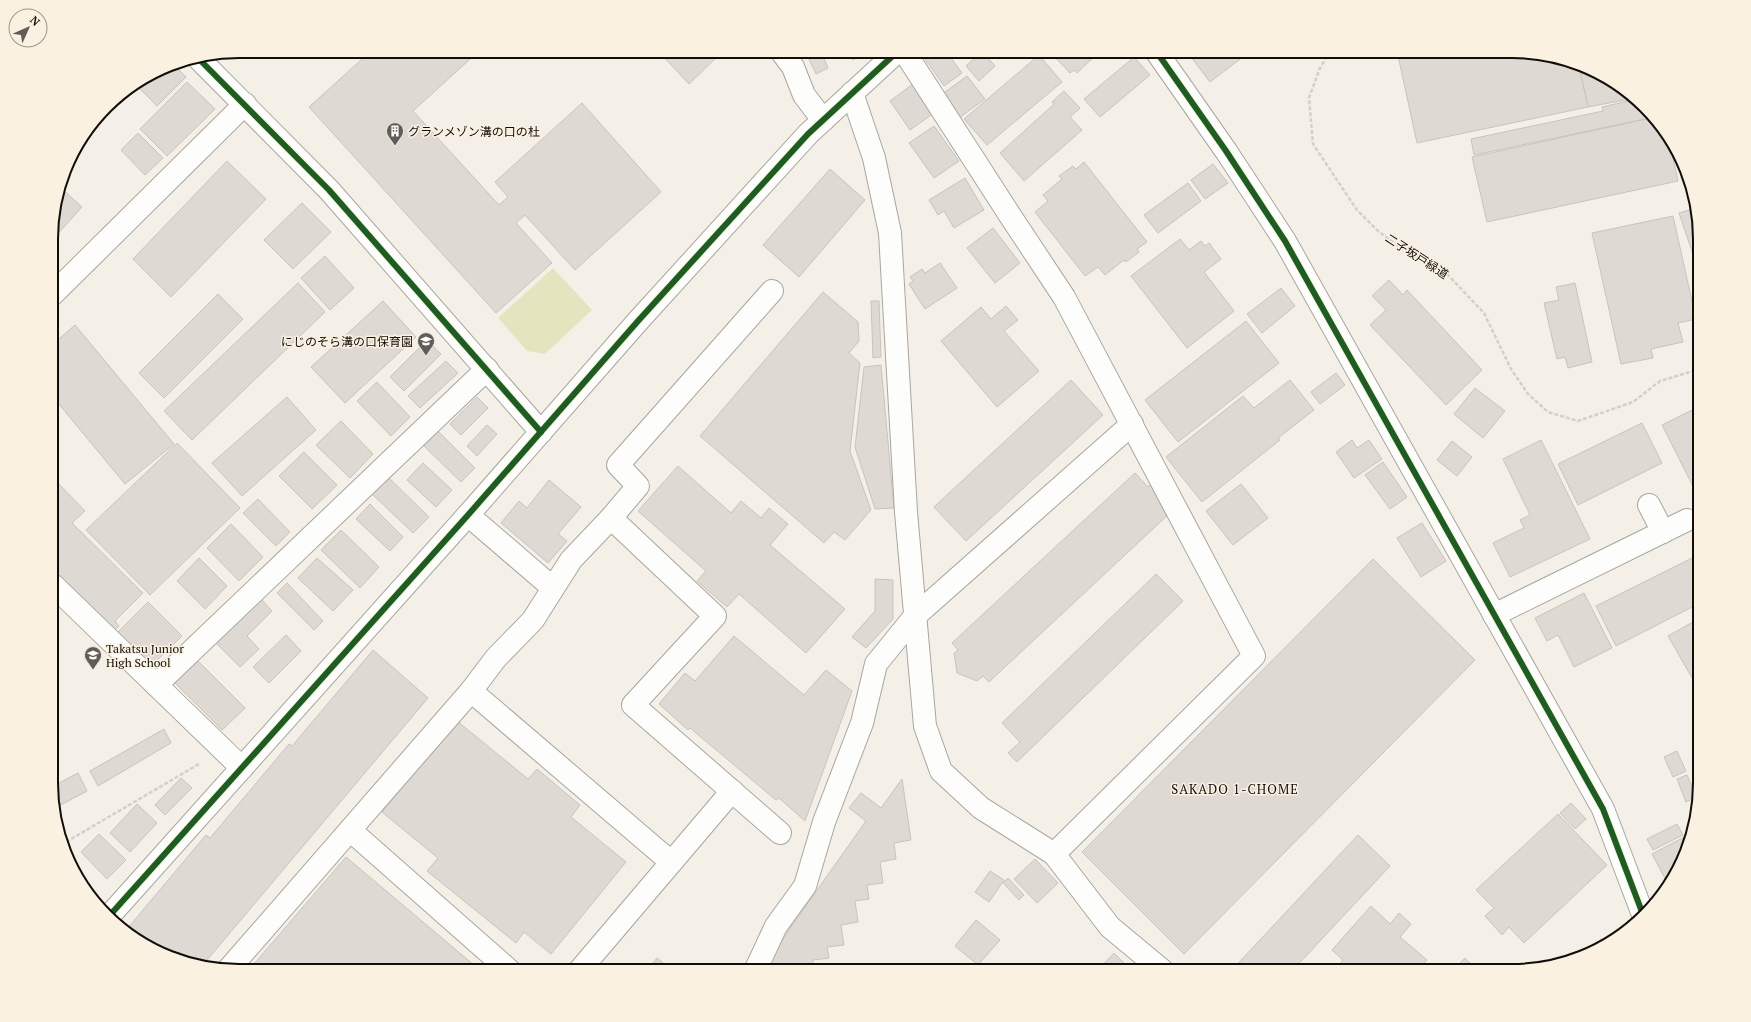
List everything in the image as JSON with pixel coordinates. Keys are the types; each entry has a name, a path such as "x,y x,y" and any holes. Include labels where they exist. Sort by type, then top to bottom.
{"street":[{"path":"786,58 793,68 815,127"},
{"path":"112,912 468,515 638,321 815,127 890,58"},
{"path":"908,58 1011,218 1064,296 1254,656 1054,854"},
{"path":"1161,58 1226,151 1285,241 1603,809 1641,910"},
{"path":"202,62 329,190 541,432"},
{"path":"852,93 874,158 890,233 906,512 925,726 941,771 981,808 1054,854 1110,927 1155,964"},
{"path":"58,289 245,104"},
{"path":"233,964 471,691 496,658 533,620 570,560 611,518 638,486 618,465 772,291"},
{"path":"156,685 487,369"},
{"path":"758,964 776,926 805,886 824,822 862,723 876,664 915,616 1132,424"},
{"path":"1649,505 1663,532"},
{"path":"468,515 553,588"},
{"path":"611,518 715,616 633,706 780,833"},
{"path":"1494,615 1687,520"},
{"path":"58,590 242,768"},
{"path":"471,691 671,862"},
{"path":"585,964 732,791"},
{"path":"350,830 502,964"}],"path":[{"path":"68,841 223,750"}],"green space":[{"path":"553,268 592,310 545,354 527,351 498,318"}],"building":[{"name":"グランメゾン溝の口の杜","path":"363,58 471,58 413,111 499,205 508,197 495,182 582,103 661,192 575,270 525,215 516,223 552,263 496,313 309,107"},
{"path":"665,58 716,58 689,84"},
{"path":"808,58 824,58 828,68 816,74"},
{"path":"924,58 951,58 962,73 944,86"},
{"path":"975,58 988,58 995,66 979,81 966,66"},
{"path":"1035,58 1042,58 1062,82 987,145 964,119"},
{"path":"1056,58 1093,58 1077,73 1074,70 1070,73"},
{"path":"1133,58 1135,58 1150,75 1100,117 1084,99"},
{"path":"1192,58 1241,58 1210,82"},
{"path":"1399,58 1524,58 1547,61 1580,72 1588,107 1417,143"},
{"path":"178,69 186,77 157,106 140,89 149,82"},
{"path":"1580,72 1602,82 1627,100 1588,107"},
{"path":"967,76 985,99 959,118 941,95"},
{"path":"187,82 215,109 167,156 140,129"},
{"path":"913,84 934,113 910,130 890,101"},
{"path":"1064,91 1080,108 1070,117 1082,130 1024,181 1000,153 1054,104 1052,102"},
{"path":"1629,101 1647,119 1474,155 1471,139 1603,111 1602,107"},
{"path":"1647,119 1656,129 1673,156 1678,181 1487,222 1472,157"},
{"path":"934,126 959,161 934,178 909,143"},
{"path":"138,133 163,158 145,175 121,150"},
{"path":"227,161 266,199 171,297 133,259"},
{"path":"1084,162 1147,242 1137,249 1139,252 1126,262 1124,260 1105,275 1098,267 1085,276 1035,212 1048,201 1043,195 1062,179 1059,176 1073,166 1076,169"},
{"path":"1213,164 1228,183 1205,199 1191,180"},
{"path":"830,169 865,200 799,277 763,245"},
{"path":"965,178 984,210 954,228 944,211 938,215 929,200"},
{"path":"1188,183 1201,201 1158,233 1144,215"},
{"path":"64,191 82,207 58,233 61,204"},
{"path":"302,203 331,232 293,269 264,240"},
{"path":"1690,210 1693,227 1693,254 1679,213"},
{"path":"1673,216 1693,306 1693,320 1678,323 1683,342 1651,349 1653,358 1621,364 1592,233"},
{"path":"993,228 1020,263 995,283 967,248"},
{"path":"1180,239 1189,250 1201,241 1205,246 1209,243 1221,259 1204,272 1234,311 1187,348 1131,276"},
{"path":"325,256 354,288 330,310 301,278"},
{"path":"940,263 957,288 925,309 909,284 913,281 910,277 922,269 925,273"},
{"path":"1389,280 1403,295 1407,290 1482,370 1446,405 1370,325 1386,310 1372,296"},
{"path":"298,283 325,312 192,440 164,411"},
{"path":"1575,283 1592,362 1568,368 1565,357 1557,359 1544,303 1559,300 1556,287"},
{"path":"1281,288 1295,306 1262,333 1247,314"},
{"path":"823,292 858,322 859,341 849,353 860,363 850,451 871,510 845,540 834,532 824,543 700,436"},
{"path":"218,294 243,319 164,398 139,373"},
{"path":"383,301 416,337 345,403 311,367"},
{"path":"871,301 879,301 881,357 873,358"},
{"path":"1006,306 1018,320 1004,331 1039,371 997,407 941,341 981,307 991,319"},
{"path":"1246,321 1279,363 1178,442 1145,400"},
{"path":"75,325 174,444 125,484 58,403 58,340"},
{"path":"427,340 441,354 404,391 390,377"},
{"path":"446,361 458,373 420,408 408,396"},
{"path":"881,365 894,508 875,509 855,447 864,367"},
{"path":"1336,373 1345,385 1320,404 1311,392"},
{"path":"1071,380 1103,415 966,541 934,507"},
{"path":"1290,380 1314,410 1278,438 1280,440 1202,502 1166,457 1243,396 1254,408"},
{"path":"377,382 410,417 391,436 357,401"},
{"path":"1475,388 1505,411 1483,438 1454,414"},
{"path":"287,397 316,430 242,496 212,463"},
{"path":"477,397 488,408 461,435 450,424"},
{"path":"1693,410 1693,486 1662,425"},
{"path":"341,421 373,454 350,478 316,445"},
{"path":"1642,423 1662,463 1578,505 1558,464"},
{"path":"487,425 497,434 477,456 467,446"},
{"path":"436,429 475,468 461,482 422,444"},
{"path":"1352,440 1357,448 1369,440 1382,459 1354,478 1336,452"},
{"path":"1541,440 1590,539 1510,577 1493,543 1524,528 1520,520 1530,515 1503,459"},
{"path":"1452,441 1472,457 1457,476 1437,460"},
{"path":"177,443 240,508 150,595 86,530"},
{"path":"304,452 337,485 312,509 279,476"},
{"path":"1383,462 1407,497 1390,509 1365,475"},
{"path":"423,463 452,490 436,507 407,480"},
{"path":"678,466 731,513 741,501 761,518 769,508 788,524 770,545 845,609 806,653 739,594 727,607 697,581 706,571 638,511"},
{"path":"1135,473 1148,487 1150,485 1162,498 1159,501 1170,513 989,682 983,676 977,681 957,673 954,653 958,650 952,643"},
{"path":"387,476 429,517 413,533 371,493"},
{"path":"549,480 581,507 558,534 567,541 548,563 501,523 519,501 527,508"},
{"path":"58,483 85,511 72,523 143,593 115,621 119,626 112,633 58,580"},
{"path":"1241,484 1268,518 1233,545 1206,511"},
{"path":"258,499 290,532 276,546 243,513"},
{"path":"370,504 403,537 390,551 356,519"},
{"path":"1422,523 1446,561 1421,577 1397,538"},
{"path":"231,524 263,557 239,581 207,548"},
{"path":"341,530 379,567 360,588 321,550"},
{"path":"199,558 227,586 205,609 177,581"},
{"path":"317,558 353,590 333,611 298,578"},
{"path":"1693,558 1693,607 1616,646 1596,606"},
{"path":"1373,559 1475,660 1184,954 1082,852"},
{"path":"1156,574 1183,601 1017,762 1008,753 1020,742 1002,723"},
{"path":"875,579 893,580 893,619 866,648 852,637 875,611"},
{"path":"287,583 323,621 314,630 277,593"},
{"path":"1584,593 1612,648 1574,667 1558,635 1547,641 1535,618"},
{"path":"261,599 272,611 247,636 259,649 240,667 216,643"},
{"path":"148,602 182,636 150,667 117,633"},
{"path":"1693,622 1693,680 1668,636"},
{"path":"286,635 301,651 269,683 253,667"},
{"path":"734,636 804,695 826,670 852,691 805,821 779,798 776,800 690,728 688,730 659,704 685,673 695,681"},
{"path":"373,650 428,698 206,961 170,950 149,940 129,927 206,835 210,838 289,744 292,746"},
{"path":"196,659 245,708 222,730 173,681"},
{"path":"457,721 528,779 537,769 580,805 571,817 626,862 551,954 524,932 516,943 427,871 438,858 382,812"},
{"path":"164,729 171,743 98,786 90,771"},
{"path":"1677,751 1686,771 1673,777 1664,757"},
{"path":"78,773 87,791 60,805 58,783"},
{"path":"1687,775 1693,788 1692,799 1686,802 1677,779"},
{"path":"181,778 192,788 165,815 155,805"},
{"path":"902,779 911,840 894,843 896,859 880,862 883,883 867,885 869,899 855,901 858,922 841,925 844,945 827,947 829,958 813,960 813,964 768,964 788,931 866,821 849,808 861,793 881,808"},
{"path":"1571,803 1586,819 1575,829 1560,813"},
{"path":"137,804 157,823 130,852 110,833"},
{"path":"1558,814 1607,865 1524,943 1509,927 1502,935 1485,916 1494,908 1476,890"},
{"path":"1677,824 1683,835 1653,850 1647,839"},
{"path":"99,834 126,860 107,879 81,852"},
{"path":"1358,835 1390,866 1299,964 1238,964"},
{"path":"1685,837 1674,863 1665,879 1652,854"},
{"path":"346,857 473,964 254,964"},
{"path":"1035,859 1058,883 1037,903 1014,879"},
{"path":"990,871 1004,880 989,902 975,892"},
{"path":"1008,878 1024,895 1019,900 1003,883"},
{"path":"1371,906 1390,924 1399,913 1411,924 1400,937 1427,960 1423,964 1340,964 1343,960 1332,950"},
{"path":"976,920 1000,940 979,964 977,964 955,946"},
{"path":"1114,953 1125,964 1104,964"},
{"path":"657,958 664,964 652,964"},
{"path":"1465,958 1471,964 1459,964"}],"cycle path":[{"path":"112,912 468,515 638,321 808,134 890,58"},
{"path":"1161,58 1226,151 1285,241 1603,809 1641,910"},
{"path":"202,62 329,190 541,432"}],"place":[{"name":"グランメゾン溝の口の杜","path":"395,146"},
{"name":"にじのそら溝の口保育園","path":"426,356"},
{"name":"Takatsu Junior High School","path":"93,670"}],"district":[{"name":"SAKADO 1-CHOME","path":"1235,789"}]}
